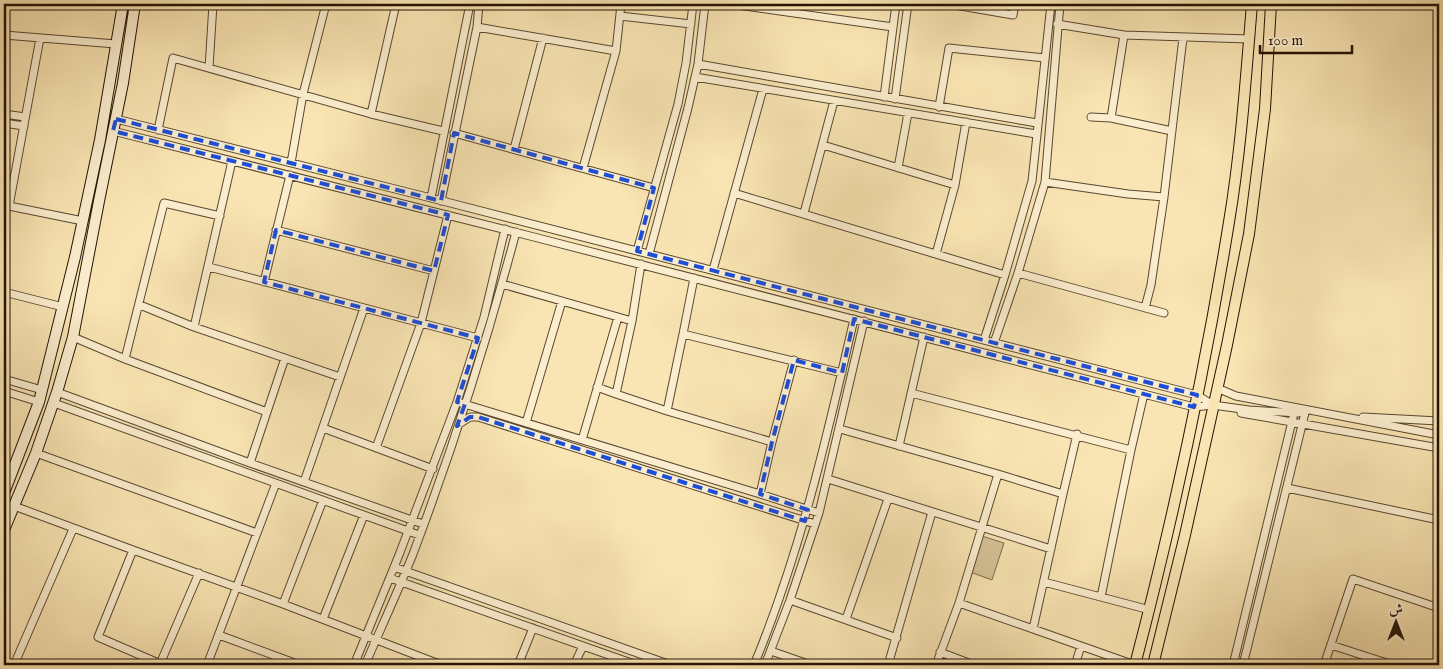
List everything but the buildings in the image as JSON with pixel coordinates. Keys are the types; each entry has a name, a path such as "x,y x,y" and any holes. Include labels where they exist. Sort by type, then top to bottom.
{"main road":[{"path":"4,493 39,402 63,308 100,140 123,4"},
{"path":"4,530 36,454 58,392 73,337 124,83 135,4"},
{"path":"1135,665 1150,610 1197,395 1229,221 1252,4"},
{"path":"1153,665 1218,388 1249,234 1264,109 1271,4"}],"street":[{"path":"209,68 213,4"},
{"path":"291,163 303,94 326,4"},
{"path":"371,114 396,4"},
{"path":"431,198 470,4"},
{"path":"441,201 479,4"},
{"path":"583,168 616,50 622,4"},
{"path":"637,251 678,104 686,63 693,4"},
{"path":"649,254 698,64 705,4"},
{"path":"730,4 778,7 893,27"},
{"path":"884,97 896,4"},
{"path":"895,99 908,4"},
{"path":"949,4 1014,14 1015,4"},
{"path":"984,340 1006,275 1032,181 1051,4"},
{"path":"994,343 1018,273 1045,182 1060,4"},
{"path":"620,16 690,24"},
{"path":"1057,24 1124,35 1249,39"},
{"path":"476,27 616,50"},
{"path":"4,34 116,44"},
{"path":"1111,118 1124,35"},
{"path":"40,38 24,126 6,205 83,220"},
{"path":"514,149 543,38"},
{"path":"1145,308 1152,285 1183,38"},
{"path":"938,107 949,48 1045,58"},
{"path":"158,130 173,58 371,114 443,131"},
{"path":"698,64 1037,123"},
{"path":"695,77 1036,134"},
{"path":"713,270 763,89"},
{"path":"804,213 834,101"},
{"path":"898,168 908,113"},
{"path":"4,114 25,117"},
{"path":"1091,117 1111,118 1172,131"},
{"path":"116,119 1197,395 1213,405"},
{"path":"936,254 955,185 966,122"},
{"path":"4,123 24,126"},
{"path":"113,131 505,229 1194,407 1213,405 1249,410 1439,421"},
{"path":"454,133 654,188"},
{"path":"823,145 955,185"},
{"path":"194,327 232,161"},
{"path":"264,282 290,175"},
{"path":"1045,182 1128,194 1164,197"},
{"path":"734,193 1006,275"},
{"path":"125,359 164,203 220,216"},
{"path":"376,448 421,323 448,215"},
{"path":"354,665 409,531 458,402 478,338 505,229"},
{"path":"276,230 434,271"},
{"path":"365,665 406,571 480,362 516,232"},
{"path":"616,394 632,320 641,264"},
{"path":"209,267 478,338"},
{"path":"1018,273 1164,313"},
{"path":"667,411 694,278"},
{"path":"502,284 632,320"},
{"path":"4,292 63,308"},
{"path":"526,423 562,301"},
{"path":"140,305 194,327 340,377"},
{"path":"304,482 364,308"},
{"path":"582,440 618,316"},
{"path":"754,665 777,609 805,521 854,319"},
{"path":"765,665 790,600 819,513 864,321"},
{"path":"683,334 842,373"},
{"path":"73,337 125,359 267,412"},
{"path":"900,446 924,337"},
{"path":"250,463 285,358"},
{"path":"760,494 794,360"},
{"path":"4,379 42,390"},
{"path":"597,387 667,411 772,442"},
{"path":"1218,388 1236,396 1439,435"},
{"path":"4,391 39,402"},
{"path":"58,392 423,524"},
{"path":"912,393 1077,434 1131,450"},
{"path":"1101,597 1144,394"},
{"path":"458,402 819,513"},
{"path":"54,403 419,535"},
{"path":"1233,412 1439,448"},
{"path":"1233,665 1294,413"},
{"path":"1243,665 1305,413"},
{"path":"457,426 470,417 478,417 815,524"},
{"path":"323,428 433,469"},
{"path":"840,429 1063,494"},
{"path":"1033,629 1077,434"},
{"path":"36,454 257,533"},
{"path":"936,665 959,603 998,474"},
{"path":"828,479 1051,549"},
{"path":"208,665 276,483"},
{"path":"1287,488 1439,520"},
{"path":"846,619 888,499"},
{"path":"283,604 324,500"},
{"path":"14,506 283,604 433,663 444,665"},
{"path":"888,665 932,512"},
{"path":"323,619 364,515"},
{"path":"14,665 73,529"},
{"path":"133,550 98,637 162,665 199,573"},
{"path":"394,567 670,665"},
{"path":"390,578 634,665"},
{"path":"1324,665 1353,580 1439,608"},
{"path":"1044,582 1150,610"},
{"path":"790,600 896,638"},
{"path":"959,603 1135,665"},
{"path":"518,665 533,628"},
{"path":"219,635 300,665"},
{"path":"1331,644 1394,665"},
{"path":"574,665 583,646"},
{"path":"1075,665 1081,646"},
{"path":"771,651 811,665"},
{"path":"940,652 974,665"}],"highlighted area":[{"path":"116,119 441,201 454,133 654,188 637,251 1197,395 1194,407 854,319 842,373 794,360 772,442 760,494 808,510 805,521 478,417 470,417 457,426 465,404 457,402 478,338 264,282 276,230 434,271 448,215 113,131"}],"shaded area":[{"path":"982,536 1004,543 992,580 970,572"}]}
